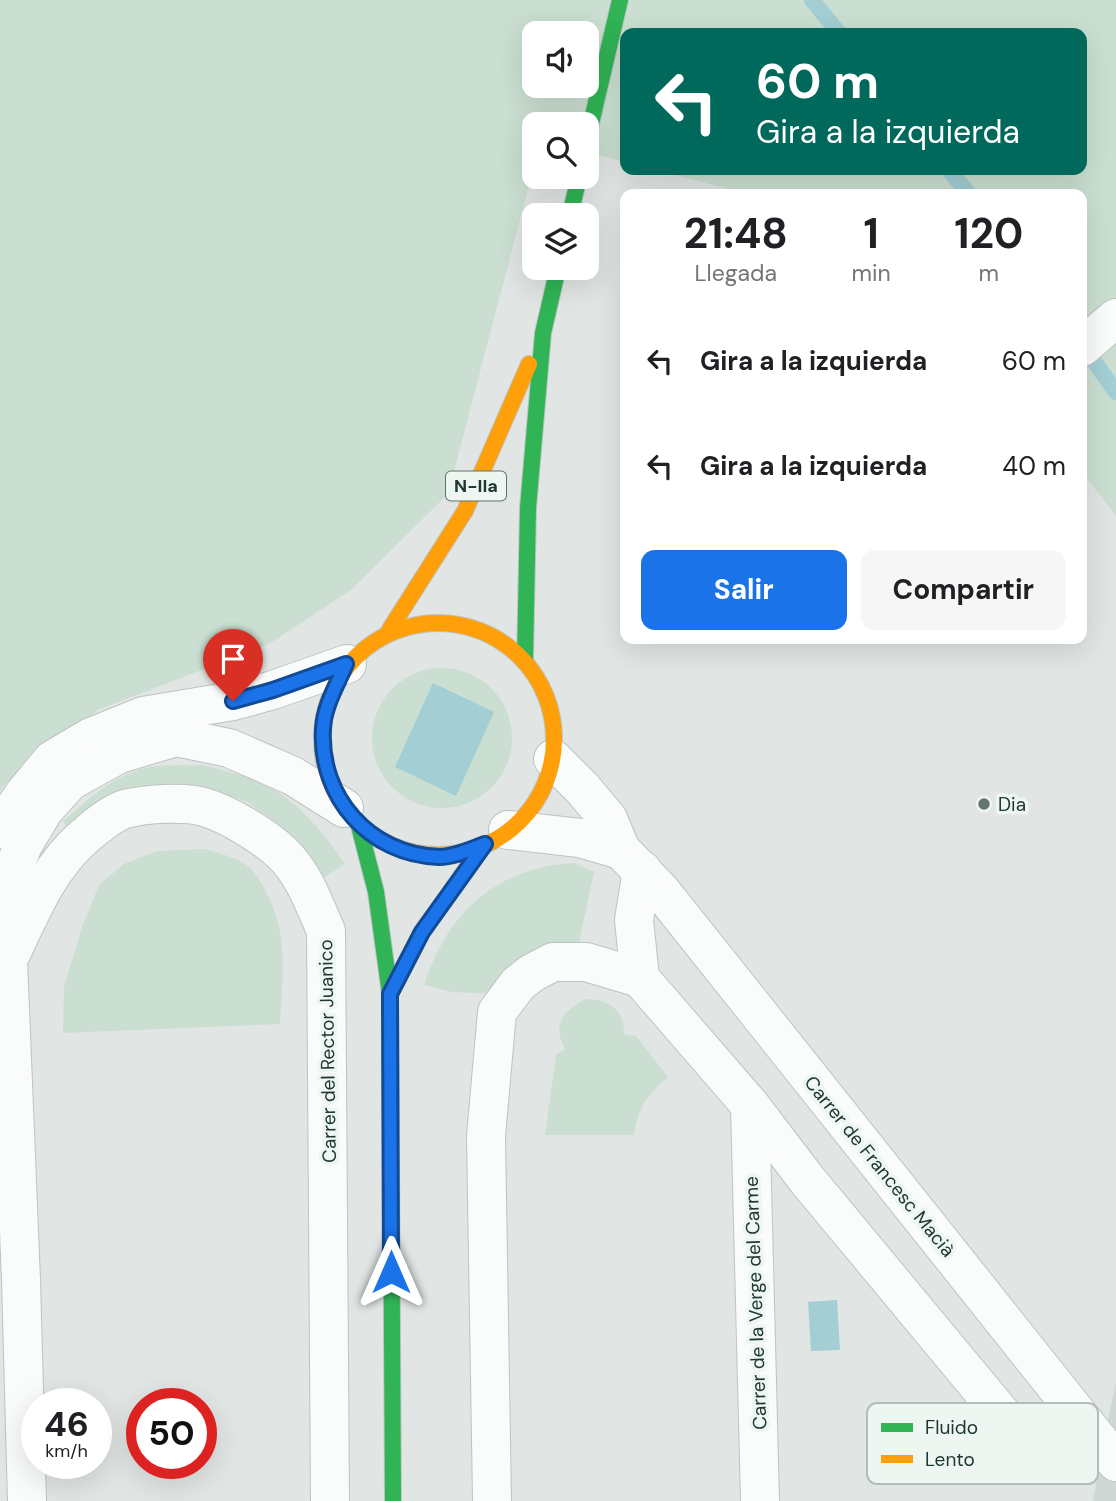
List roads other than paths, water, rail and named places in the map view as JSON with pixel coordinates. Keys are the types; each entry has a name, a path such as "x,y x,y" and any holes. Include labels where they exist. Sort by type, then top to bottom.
{"main road":[{"path":"594,112 620,0"},
{"name":"N-IIa","path":"525,660 528,508 543,333 555,280"},
{"name":"N-IIa","path":"497,837 441,857 417,854 378,841 351,817 330,782 323,749 323,727 327,707 346,664 390,629 466,511 543,333"},
{"name":"N-IIa","path":"390,629 439,623 474,628 506,644 525,660 542,691 551,723 553,759 547,782 538,800 497,837 422,932 390,994 393,1501"},
{"path":"351,817 376,892 390,994"}],"street":[{"path":"0,830 24,794 52,760 91,737 143,716 233,701 346,664"},
{"path":"27,1501 8,884 23,845 44,810 69,781 118,754 176,737 229,748 293,776 351,817"},
{"name":"Carrer de Francesc Macià","path":"553,759 608,819 631,860 670,902 1069,1403"},
{"name":"Carrer del Rector Juanico","path":"10,934 84,836 122,810 163,805 203,806 241,824 282,853 305,883 326,931 330,1501"},
{"path":"497,837 580,838 631,860 640,978"},
{"path":"492,1501 486,1136 497,1012 518,984 553,962 586,962 640,978 750,1105 808,1181 992,1403"},
{"name":"Carrer de la Verge del Carme","path":"750,1105 760,1501"},
{"name":"Carrer de Francesc Macià","path":"1098,1439 1116,1462"}],"water":[{"path":"433,683 494,712 456,796 395,767"},
{"path":"837,1300 840,1350 811,1351 808,1302"}],"waterway":[{"path":"812,0 835,28"},
{"path":"953,175 965,189"},
{"path":"1087,352 1116,392"}],"place":[{"name":"Dia","path":"984,804"}]}
